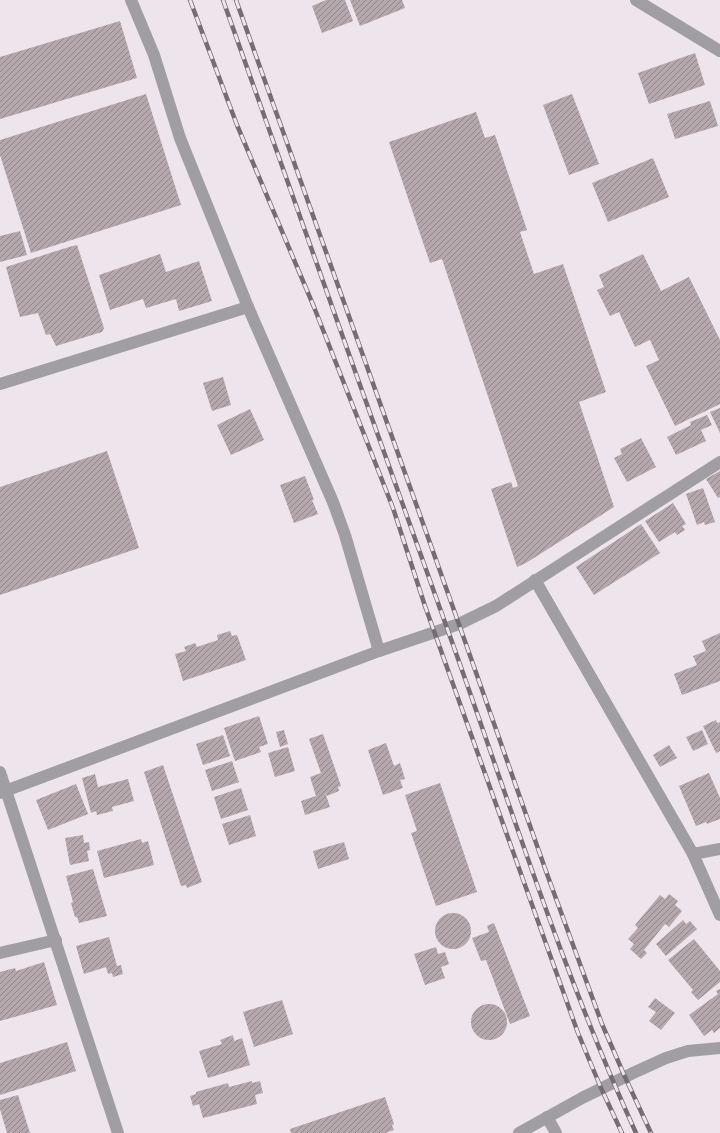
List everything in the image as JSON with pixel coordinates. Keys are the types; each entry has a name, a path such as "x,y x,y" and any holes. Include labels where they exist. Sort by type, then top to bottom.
{"street":[{"path":"131,0 154,55 180,138 248,307 333,502 345,535 379,651"},
{"path":"636,0 720,51"},
{"path":"0,384 248,307"},
{"path":"3,792 379,651 459,624 496,606 720,462"},
{"path":"535,580 693,854 720,915"},
{"path":"0,772 3,792 56,940 118,1133"},
{"path":"693,854 720,849"},
{"path":"0,953 56,940"},
{"path":"519,1133 582,1098 666,1058 688,1051 720,1048"},
{"path":"547,1117 556,1133"}],"building":[{"path":"326,0 345,0 353,21 322,33 312,6"},
{"path":"350,0 402,0 405,8 360,26"},
{"path":"120,21 137,78 0,119 0,57"},
{"path":"695,53 705,85 649,104 638,73"},
{"path":"146,94 181,205 31,253 0,155 0,140"},
{"path":"572,94 599,164 569,175 543,105"},
{"path":"710,101 718,126 675,139 667,114"},
{"path":"476,112 485,138 495,135 527,230 520,232 534,274 563,264 606,392 579,402 614,507 526,563 517,567 491,489 511,482 513,488 518,486 442,259 430,263 389,142"},
{"path":"653,158 669,197 608,222 592,183"},
{"path":"20,231 27,255 0,262 0,236"},
{"path":"77,245 104,328 102,332 56,346 50,334 46,335 38,313 20,317 6,267"},
{"path":"160,254 166,272 199,261 212,301 179,311 176,299 146,308 143,299 110,310 99,275"},
{"path":"643,254 661,291 689,277 720,340 720,404 675,426 646,366 659,360 650,340 635,347 619,312 610,316 597,290 604,287 599,275"},
{"path":"223,377 231,405 212,411 203,383"},
{"path":"720,408 720,433 710,412"},
{"path":"250,409 264,440 231,455 217,425"},
{"path":"707,415 712,425 701,430 706,441 676,455 667,437 691,425 690,422"},
{"path":"641,438 656,467 627,482 614,458 622,454 620,449"},
{"path":"107,451 139,548 0,595 0,487"},
{"path":"720,471 720,497 718,498 706,479"},
{"path":"305,476 318,514 294,523 280,485"},
{"path":"703,488 715,522 705,525 704,522 697,525 686,494"},
{"path":"673,503 686,524 682,526 685,530 677,535 675,532 659,542 645,521"},
{"path":"641,524 660,553 594,595 576,567"},
{"path":"230,631 232,636 237,635 246,660 183,681 175,654 186,651 184,647 195,643 197,647 218,640 217,635"},
{"path":"720,633 720,681 682,695 674,674 697,665 693,656 706,651 702,641"},
{"path":"259,716 268,744 259,747 261,752 235,761 224,728"},
{"path":"716,720 717,723 720,722 720,751 716,753 703,726"},
{"path":"284,730 288,744 280,747 276,732"},
{"path":"702,730 708,744 693,751 686,737"},
{"path":"323,734 341,786 338,787 339,791 327,796 325,792 330,807 305,815 301,801 316,796 310,777 321,773 309,739"},
{"path":"223,735 230,756 203,765 196,744"},
{"path":"386,743 394,766 400,763 405,779 400,780 403,788 383,795 368,750"},
{"path":"669,745 677,758 660,767 653,755"},
{"path":"288,747 295,771 275,777 268,753"},
{"path":"232,761 239,782 212,791 205,770"},
{"path":"163,765 202,882 187,888 186,885 181,886 144,772"},
{"path":"709,773 720,798 720,819 696,826 679,786"},
{"path":"95,774 98,787 128,779 134,801 112,807 113,811 97,815 96,811 91,813 82,778"},
{"path":"440,783 477,892 436,906 411,833 417,831 405,795"},
{"path":"76,784 88,814 48,830 36,800"},
{"path":"241,788 248,810 221,819 214,797"},
{"path":"250,815 256,836 229,845 222,824"},
{"path":"83,835 84,843 89,842 90,850 87,851 89,861 70,865 65,838"},
{"path":"141,839 142,843 148,841 154,865 104,878 97,851"},
{"path":"344,842 349,859 318,869 313,851"},
{"path":"93,869 107,916 79,923 77,917 75,917 71,903 73,902 66,876"},
{"path":"669,894 678,901 675,905 682,911 669,927 665,924 644,950 647,953 641,959 630,949 634,944 628,939 638,928 635,925 660,895 665,899"},
{"path":"457,913 466,918 470,924 470,938 466,944 457,949 449,949 440,944 436,938 435,927 440,918 446,914"},
{"path":"683,920 686,924 690,921 697,929 666,956 656,944"},
{"path":"494,923 530,1016 510,1024 486,960 481,961 472,938 489,932 487,926"},
{"path":"109,937 117,966 121,965 123,974 113,977 112,973 108,974 106,967 84,974 76,946"},
{"path":"694,939 720,971 720,982 698,1000 691,992 693,990 668,960"},
{"path":"436,947 438,954 445,952 449,964 441,967 445,978 425,985 414,954"},
{"path":"44,962 57,1005 0,1021 0,972 15,968 16,971"},
{"path":"720,989 720,1028 714,1033 712,1030 704,1036 689,1015 718,994 716,991"},
{"path":"655,998 675,1013 661,1030 649,1021 656,1012 648,1007"},
{"path":"282,1000 293,1034 254,1047 243,1012"},
{"path":"493,1004 502,1009 506,1015 506,1029 502,1035 493,1040 485,1040 476,1035 472,1029 471,1018 476,1009 482,1005"},
{"path":"233,1035 234,1041 242,1038 250,1065 208,1078 199,1051 222,1044 220,1040"},
{"path":"67,1042 76,1071 0,1095 0,1063"},
{"path":"252,1081 252,1083 260,1081 263,1093 255,1095 257,1104 203,1118 199,1104 193,1106 190,1096 196,1094 196,1092 228,1083 229,1087"},
{"path":"18,1095 30,1133 7,1133 0,1109 0,1100"},
{"path":"385,1097 394,1124 392,1125 394,1130 385,1133 291,1133 290,1129"}],"railway":[{"path":"190,0 237,125 314,307 393,508 425,606 578,1033 622,1133"},
{"path":"223,0 559,946 583,1009 636,1133"},
{"path":"236,0 547,874 602,1024 651,1133"}]}
